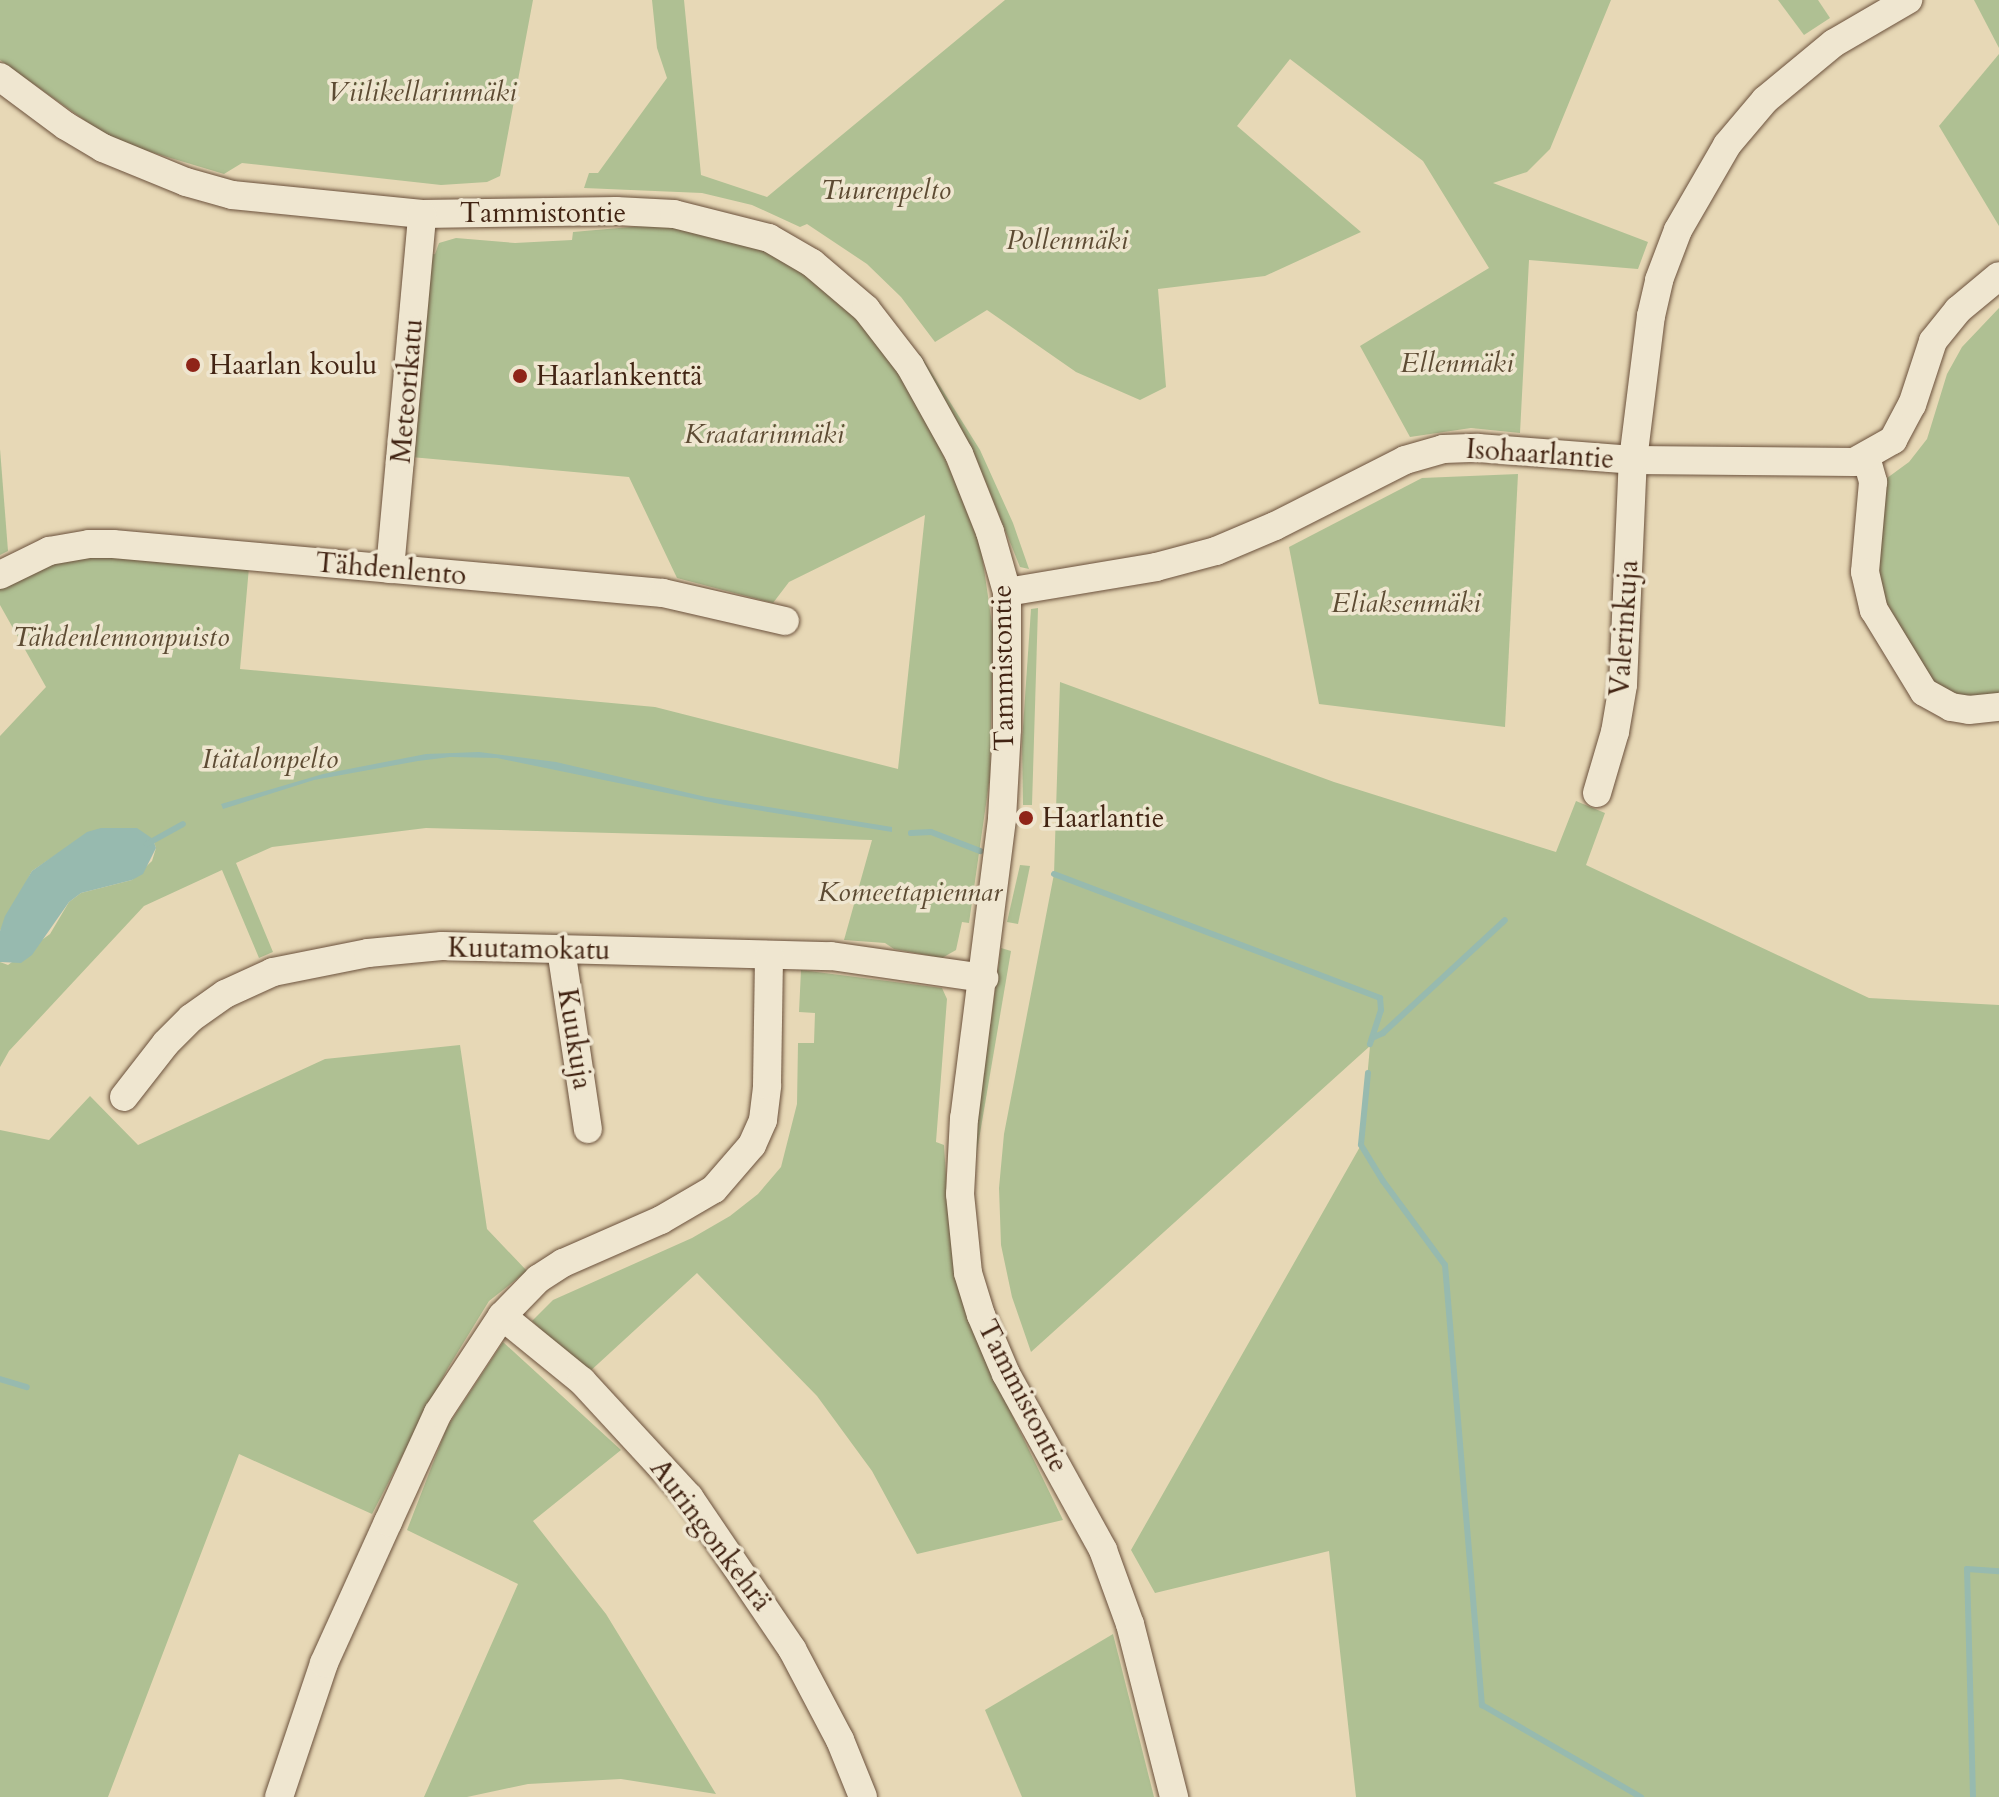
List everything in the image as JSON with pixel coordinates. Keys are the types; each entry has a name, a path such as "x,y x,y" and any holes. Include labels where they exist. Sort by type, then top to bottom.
{"street":[{"name":"Valerinkuja","path":"1597,793 1615,732 1623,685 1633,460 1659,280 1678,230 1711,168 1747,120 1805,64 1908,0"},
{"name":"Tammistontie","path":"0,77 55,119 103,148 186,182 232,195 422,214 616,211 674,214 769,238 812,263 866,309 910,366 959,454 990,532 1007,592 1008,682 1002,819 964,1118 960,1194 968,1273 981,1315 1006,1374 1103,1550 1130,1624 1174,1797"},
{"name":"Meteorikatu","path":"390,569 422,214"},
{"name":"Isohaarlantie","path":"1007,592 1156,567 1216,551 1427,452 1478,448 1633,460 1841,464 1866,457 1893,440 1903,425 1924,361 1945,323 1999,276"},
{"path":"1866,457 1873,482 1865,572 1874,610 1924,692 1951,707 1969,710 1999,707"},
{"name":"Tähdenlento","path":"0,575 49,551 89,544 663,593 785,621"},
{"name":"Kuutamokatu","path":"124,1097 142,1070 191,1018 225,994 273,972 368,953 442,946 854,958 984,978"},
{"name":"Kuukuja","path":"561,949 588,1129"},
{"path":"279,1797 324,1663 419,1454 459,1378 502,1316 538,1279 563,1263 661,1220 714,1189 752,1145 763,1120 767,1085 769,955"},
{"name":"Auringonkehrä","path":"502,1316 582,1381 689,1497 792,1649 840,1740 863,1797"}],"green space":[{"name":"Viilikellarinmäki","path":"0,0 533,0 500,176 487,182 441,185 242,163 224,174 134,147 101,132 0,60"},
{"path":"652,0 684,0 701,175 767,197 1005,0 1611,0 1550,149 1527,172 1493,183 1648,242 1638,269 1529,260 1520,433 1471,428 1410,437 1360,346 1489,268 1423,161 1290,59 1237,126 1361,232 1265,276 1158,289 1166,387 1140,400 1076,372 987,310 935,342 901,297 867,264 807,224 800,227 752,205 702,193 584,188 589,173 598,173 667,78 657,48"},
{"path":"1778,0 1818,0 1830,18 1804,35"},
{"path":"1974,0 1999,0 1999,48"},
{"path":"1999,54 1999,226 1939,126"},
{"path":"684,226 781,256 851,305 923,409 955,482 981,548 993,631 990,776 969,923 962,922 956,950 942,958 894,949 885,943 844,940 872,840 426,828 272,847 236,863 273,952 259,958 222,870 144,906 9,1051 0,1067 0,962 8,965 50,934 69,902 81,893 132,880 152,861 156,848 153,839 57,854 32,871 0,931 0,736 46,687 0,605 0,588 39,567 90,556 249,567 240,669 655,707 898,769 925,515 789,582 773,603 677,578 629,477 411,457 428,255 435,254 439,243 456,238 515,243 572,240 573,232"},
{"path":"1999,308 1999,696 1958,697 1935,686 1878,588 1883,481 1909,462 1927,439 1947,374 1962,347"},
{"path":"920,354 980,450 1013,523 1029,569 1020,567 974,453 917,356"},
{"path":"0,449 8,551 0,555"},
{"name":"Eliaksenmäki","path":"1518,474 1505,727 1319,704 1289,547 1422,478"},
{"path":"1038,608 1032,805 1023,805 1022,742 1031,609"},
{"path":"1060,682 1334,782 1556,852 1576,801 1605,813 1586,865 1869,998 1999,1005 1999,1797 1356,1797 1329,1551 1155,1593 1131,1550 1361,1145 1370,1046 1031,1352 1012,1297 1001,1245 999,1188 1004,1134 1054,874"},
{"path":"1020,865 1030,866 1018,924 1007,922"},
{"path":"1001,948 1011,951 976,1157 972,1157"},
{"path":"801,970 942,988 947,999 936,1142 944,1145 949,1221 981,1351 1063,1520 917,1554 872,1471 817,1396 697,1273 587,1374 532,1321 553,1300 692,1238 730,1216 758,1194 781,1167 797,1104 798,1043 814,1043 815,1013 799,1012"},
{"path":"460,1045 487,1229 527,1271 489,1301 448,1368 372,1514 239,1454 108,1797 0,1797 0,1130 49,1140 90,1096 138,1145 325,1059"},
{"path":"503,1342 621,1450 533,1521 606,1614 716,1794 621,1779 528,1784 467,1797 424,1797 518,1584 407,1530 447,1427"},
{"path":"1113,1634 1154,1797 1022,1797 985,1710"}],"water":[{"path":"479,752 556,762 706,797 892,827 892,832 725,805 497,758 450,757 418,761 314,780 223,809 221,804 323,774 426,754"},
{"path":"101,828 137,828 153,839 156,848 143,874 132,880 81,893 69,902 32,955 21,963 0,962 0,931 5,916 32,871 87,832"}],"waterway":[{"path":"147,844 183,824"},
{"path":"911,833 931,832 980,851"},
{"path":"1054,874 1380,998 1381,1010 1370,1044"},
{"path":"1372,1038 1383,1033 1505,920"},
{"path":"1368,1073 1361,1145 1383,1181 1445,1265 1482,1705 1641,1797"},
{"path":"0,1379 27,1387"},
{"path":"1973,1797 1967,1569 1999,1571"}],"place":[{"name":"Haarlan koulu","path":"193,365"},
{"name":"Haarlankenttä","path":"520,376"},
{"name":"Haarlantie","path":"1026,818"}],"park label":[{"name":"Tuurenpelto","path":"886,190"},
{"name":"Pollenmäki","path":"1067,240"},
{"name":"Ellenmäki","path":"1457,363"},
{"name":"Kraatarinmäki","path":"764,434"},
{"name":"Tähdenlennonpuisto","path":"121,637"},
{"name":"Itätalonpelto","path":"270,759"},
{"name":"Komeettapiennar","path":"910,892"}]}
